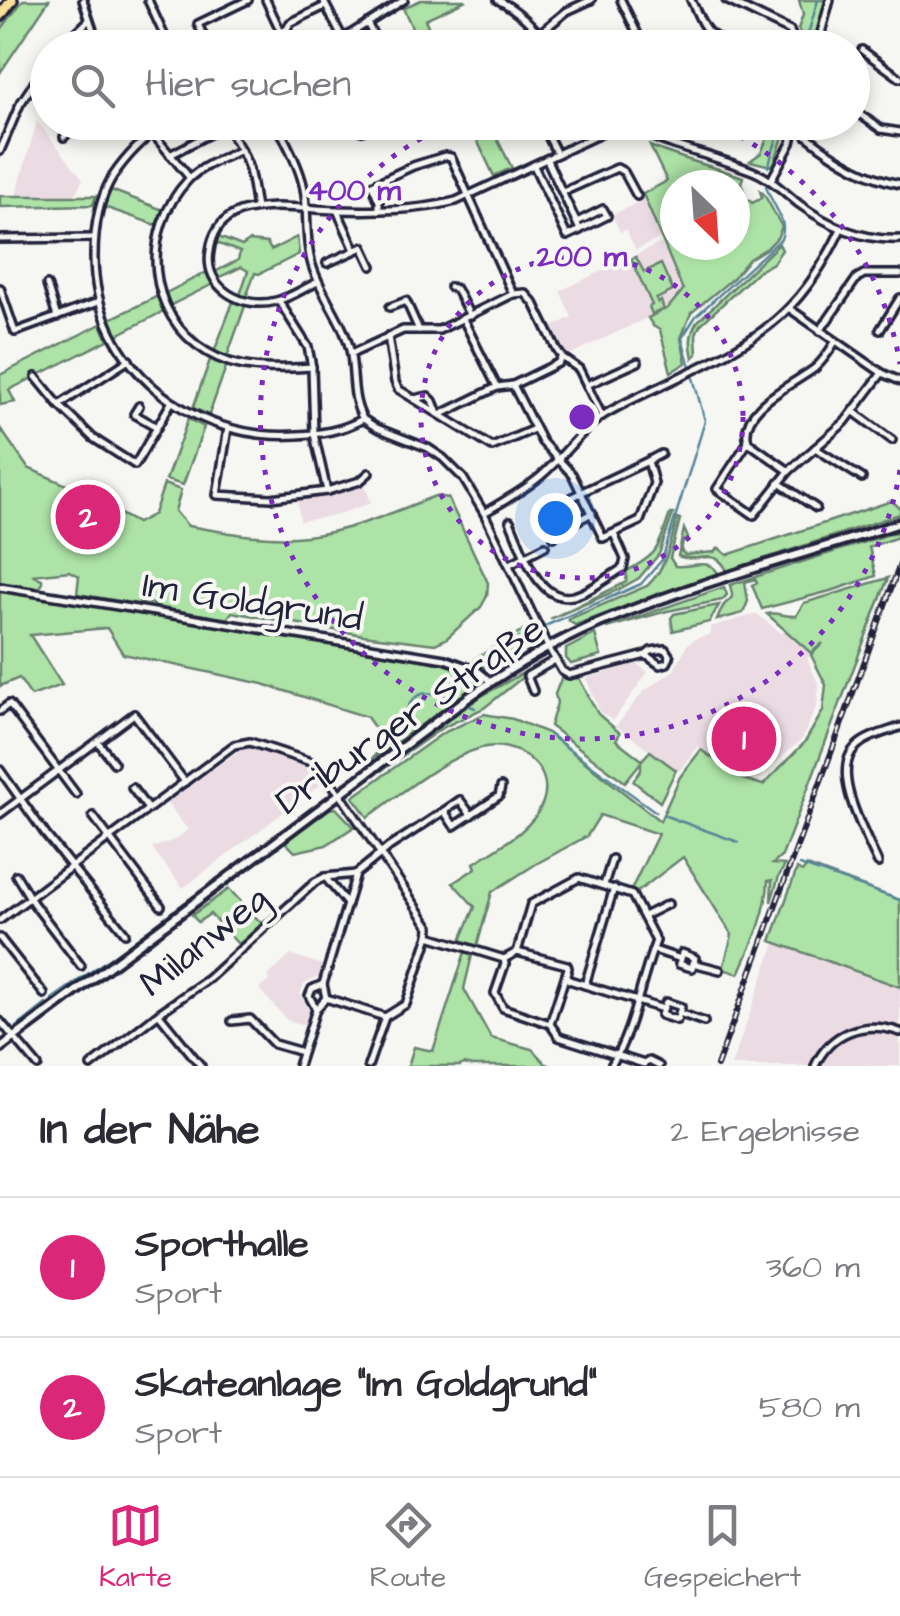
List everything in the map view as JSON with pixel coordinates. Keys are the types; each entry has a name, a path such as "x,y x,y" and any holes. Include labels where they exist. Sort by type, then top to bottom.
{"highway":[{"path":"0,16 12,0"}],"main road":[{"name":"Driburger Straße","path":"0,1048 339,793 491,682 548,647 658,601 896,525"}],"street":[{"path":"83,0 93,30"},
{"path":"148,0 162,30"},
{"path":"201,30 198,24 248,0"},
{"path":"266,0 279,30"},
{"path":"355,30 404,0"},
{"path":"498,0 537,30"},
{"path":"544,30 566,11 591,0"},
{"path":"621,0 636,30"},
{"path":"691,0 705,30"},
{"path":"726,0 788,30"},
{"path":"822,30 830,2"},
{"path":"285,30 290,22 324,3 338,30"},
{"path":"79,30 89,20"},
{"path":"367,23 371,30"},
{"path":"870,56 900,78"},
{"path":"0,151 30,89"},
{"path":"870,121 881,129 900,132"},
{"path":"145,140 112,178 99,210 94,238 98,302 128,360 171,403 202,420 228,428 266,436 314,434 341,430 362,419"},
{"path":"158,140 190,178"},
{"path":"170,155 198,140"},
{"path":"235,140 252,174 256,208"},
{"path":"284,140 301,178 307,244 318,282 351,354 356,402 362,419 376,428 416,441 463,478 562,671 569,675 646,656"},
{"path":"550,140 557,154"},
{"path":"318,282 278,301 255,304 228,295 220,287 208,256 217,229 236,213 256,208 379,210 436,206 470,196 587,140"},
{"path":"658,140 751,170 841,229 877,239 900,240"},
{"path":"771,180 790,140"},
{"path":"812,140 826,151 900,184"},
{"path":"241,150 206,166 171,201 155,246 157,285 170,315 208,353 241,366 312,367"},
{"path":"379,210 372,185 413,166 451,157 513,294"},
{"path":"546,160 580,230"},
{"path":"534,166 568,236 607,216 604,208 577,222"},
{"path":"562,192 617,168 624,172 637,196"},
{"path":"337,210 355,250"},
{"path":"484,513 526,488 602,416 753,339 790,309 810,285 841,229"},
{"path":"0,239 94,238"},
{"path":"327,263 363,247 372,266"},
{"path":"820,332 858,278 864,274 900,274"},
{"path":"47,284 57,317"},
{"path":"450,287 456,289 497,387"},
{"path":"0,288 15,332 98,302"},
{"path":"351,354 402,330 439,330 513,294 524,294 530,296 562,357 579,369 602,416"},
{"path":"880,330 900,298"},
{"path":"278,301 308,346 314,434 326,491"},
{"path":"390,307 406,301 419,330"},
{"path":"790,309 882,373 900,381"},
{"path":"388,336 395,382 403,394 492,447 534,429"},
{"path":"789,471 748,442 749,425 763,404 819,365 836,342"},
{"path":"439,412 497,387 514,385 558,363 562,357"},
{"path":"59,406 128,360"},
{"path":"587,385 638,362"},
{"path":"748,442 717,489 754,515 789,471 854,412 882,373"},
{"path":"36,377 93,438 135,465 171,403"},
{"path":"514,385 534,429 572,474 603,538 640,521 654,483 648,461"},
{"path":"128,421 139,406"},
{"path":"854,412 892,440"},
{"path":"134,414 157,427"},
{"path":"228,428 218,495 271,498 326,491 360,480 369,472"},
{"path":"815,448 862,478"},
{"path":"543,514 662,454"},
{"path":"779,482 816,508"},
{"path":"554,537 592,513"},
{"path":"510,521 543,588 552,594 572,596 623,568 625,559 614,534"},
{"path":"510,564 545,546"},
{"name":"Im Goldgrund","path":"0,587 445,660 478,671 491,682"},
{"path":"532,691 527,676 556,660"},
{"path":"0,710 9,704 76,794"},
{"path":"0,814 134,714 185,782"},
{"path":"878,863 851,798 846,765 854,748 865,740 900,726"},
{"path":"97,741 114,763"},
{"path":"0,920 234,745 250,742 314,762 430,927 406,1004 385,1016 368,1066"},
{"path":"0,770 42,830 125,933"},
{"path":"132,788 148,809"},
{"path":"444,811 454,826 499,796 501,788"},
{"path":"325,877 356,874 460,800 471,815"},
{"path":"93,816 161,906"},
{"path":"604,885 612,858"},
{"path":"326,998 322,984 356,874"},
{"path":"16,875 81,966"},
{"path":"325,877 347,904"},
{"name":"Milanweg","path":"91,1066 158,1013 208,980 314,882 325,877"},
{"path":"517,952 532,902 577,878 632,894 656,940 638,1001 611,1066"},
{"path":"585,985 614,888"},
{"path":"644,916 668,904"},
{"path":"429,936 504,959 517,952 567,965 567,978 550,1024"},
{"path":"0,938 44,994"},
{"path":"59,952 66,946"},
{"path":"653,949 680,959 679,964 692,968 693,963 720,970"},
{"path":"504,959 495,993 503,1008 550,1024 559,1037 644,1065 650,1061 659,1066"},
{"path":"567,978 664,1009 661,1015 677,1020 679,1014 704,1022"},
{"path":"316,1008 309,996 312,989 322,984"},
{"path":"326,998 385,1016"},
{"path":"298,1066 316,1008 326,998"},
{"path":"158,1013 201,1066"},
{"path":"232,1021 250,1019 274,1044 302,1052"},
{"path":"0,1021 38,1066"},
{"path":"815,1066 831,1042 852,1030 871,1026 900,1032"}],"shaded area":[{"path":"32,140 52,140 83,179 74,196 16,196"},
{"path":"644,199 660,238 636,250 626,230 620,232 612,215"},
{"path":"660,243 660,260 669,260 683,290 668,308 571,354 565,352 553,327 572,317 560,291"},
{"path":"364,482 371,503 333,516 300,521 297,499"},
{"path":"757,614 781,633 796,623 817,625 823,644 807,658 819,686 817,706 802,739 760,777 740,777 698,746 679,771 616,726 643,692 674,670 687,645 710,634 710,627"},
{"path":"637,664 648,672 613,721 600,712 586,678"},
{"path":"245,746 302,762 320,785 183,888 152,848 188,830 167,803"},
{"path":"775,943 900,987 900,1066 731,1066"},
{"path":"291,955 323,965 320,976 304,984 300,994 309,1011 305,1025 287,1020 259,989"}],"green space":[{"path":"23,0 49,0 0,73 0,31"},
{"path":"421,0 466,0 425,19 430,30 413,30 403,8"},
{"path":"799,0 826,0 817,30 798,30 803,15"},
{"path":"477,140 498,140 512,168 494,176"},
{"path":"766,140 782,140 771,166 750,161 761,153"},
{"path":"650,146 721,170 662,170"},
{"path":"660,185 660,235 643,194"},
{"path":"111,190 163,210 156,225 104,207"},
{"path":"760,191 782,227 767,248 750,258 750,200 752,203 762,198"},
{"path":"0,196 96,196 93,205 0,207"},
{"path":"216,236 242,246 249,241 267,243 271,250 297,237 299,254 255,273 245,300 239,298 248,271 241,267 218,278 215,272 238,260 240,252 214,242"},
{"path":"779,244 782,250 773,263 757,272 700,325 696,334 697,354 693,358 691,340 697,322"},
{"path":"636,257 644,272 661,264 673,291 656,299 664,310 683,290 670,260 748,260 691,313 681,338 686,363 671,372 660,330 648,318 663,310 652,314 652,305 631,259"},
{"path":"207,272 213,284 169,306 164,294"},
{"path":"158,296 164,311 117,335 110,319"},
{"path":"233,302 245,306 227,357 214,352"},
{"path":"101,324 108,340 9,390 15,402 0,405 0,375"},
{"path":"211,357 227,364 209,415 193,408"},
{"path":"188,419 204,427 183,485 166,480"},
{"path":"0,428 28,468 137,523 154,514 164,484 181,490 175,511 188,526 277,537 340,530 435,496 448,498 488,583 487,596 481,607 435,644 232,612 227,619 77,594 79,576 70,571 32,575 42,579 37,589 0,583"},
{"path":"892,501 900,508 900,514 727,571 712,557 678,556 684,529 688,538 681,551 685,555 719,548 727,555"},
{"path":"670,514 659,554 639,578 550,619 626,582 627,571 656,548"},
{"path":"677,518 680,519 670,558 675,566 704,564 718,573 575,625 569,621 647,586 663,564"},
{"path":"896,532 898,537 869,547 876,576 762,609 752,585 757,583 755,579 745,582 748,601 743,613 717,620 732,596 730,585"},
{"path":"888,578 782,856 773,864 785,865 771,902 772,880 768,881 762,917 739,974 723,969 732,935 683,857 636,893 631,890 658,834 600,815 587,836 492,892 477,946 461,940 475,907 453,883 476,868 474,863 523,830 543,802 543,777 537,766 518,751 493,746 466,753 422,778 368,817 353,797 443,733 484,714 513,719 548,733 660,821 680,777 701,750 743,779 763,785 805,742 823,711 826,685 811,655 823,643 811,653 767,614 796,616 804,603"},
{"path":"724,587 727,595 722,600 606,628"},
{"path":"0,590 446,664 478,675 479,684 370,761 385,743 367,717 263,684 123,654 107,628 30,635 62,685 31,696 19,678 0,686"},
{"path":"719,605 709,622 673,631 674,614"},
{"path":"528,628 533,636 490,669 474,664 476,658"},
{"path":"595,634 601,656 571,664 566,649"},
{"path":"521,674 523,677 484,708 442,728 381,771 480,697"},
{"path":"579,678 598,714 620,733 616,740 642,760 650,751 676,770 660,802 633,781 641,770 641,762 625,782 550,726 561,679"},
{"path":"336,808 354,827 326,845 295,852 285,842 329,809"},
{"path":"807,866 900,900 900,987 771,941 797,869 802,872"},
{"path":"229,889 262,924 239,945 210,914 198,922 192,915"},
{"path":"465,952 472,955 464,989 491,1038 532,1049 552,1066 408,1066 414,1047 433,1051"}],"waterway":[{"path":"809,30 818,0"},
{"path":"768,167 776,140"},
{"path":"477,664 529,633 641,584 662,560 705,421 682,338 696,316 781,239 783,225 766,186"},
{"path":"441,693 467,673"},
{"path":"402,720 419,695 431,693 449,698"},
{"path":"468,705 475,708"},
{"path":"550,735 656,812"},
{"path":"663,815 738,842"},
{"path":"800,865 900,900"},
{"path":"168,915 174,910"},
{"path":"135,940 164,918"},
{"path":"52,999 127,946"},
{"path":"17,1027 46,1004"}],"railway":[{"path":"717,1066 900,564"}],"place":[{"name":"Skateanlage \"Im Goldgrund\"","path":"88,517"},
{"name":"Sporthalle","path":"744,739"}]}
